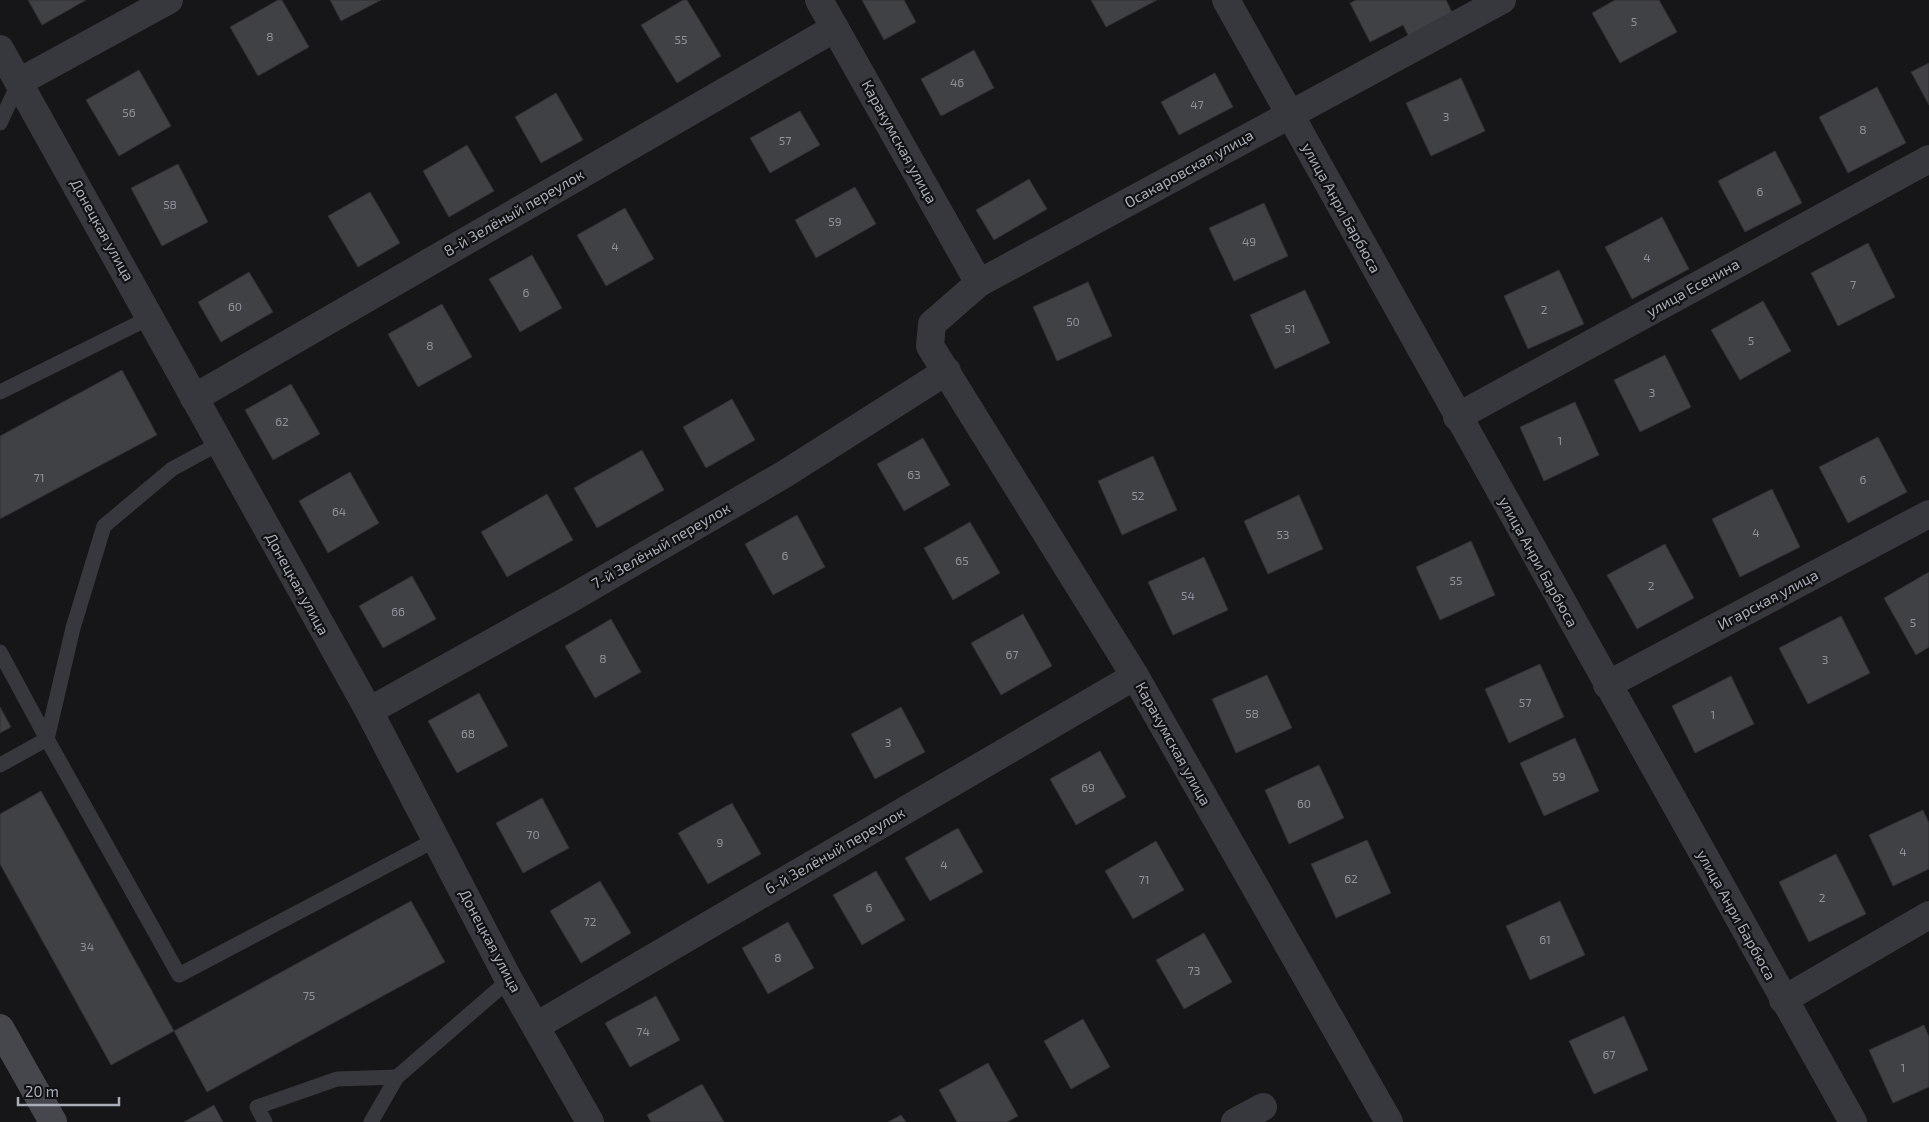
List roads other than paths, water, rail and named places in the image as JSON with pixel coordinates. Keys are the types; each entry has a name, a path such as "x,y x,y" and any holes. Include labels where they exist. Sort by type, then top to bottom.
{"street":[{"path":"19,82 169,0"},
{"name":"Каракумская улица","path":"819,0 979,283"},
{"name":"улица Анри Барбюса","path":"1226,0 1607,685 1853,1122"},
{"name":"Осакаровская улица","path":"947,371 930,346 932,324 979,283 1502,0"},
{"name":"8-й Зелёный переулок","path":"194,398 835,28"},
{"name":"Донецкая улица","path":"0,49 151,317 218,444 368,711 437,839 509,980 590,1122"},
{"name":"улица Есенина","path":"1458,417 1929,159"},
{"name":"Каракумская улица","path":"947,371 1135,676 1389,1122"},
{"name":"7-й Зелёный переулок","path":"368,711 570,599 783,475 947,371"},
{"name":"Игарская улица","path":"1607,685 1929,514"},
{"name":"6-й Зелёный переулок","path":"536,1026 1135,676"},
{"path":"1784,1000 1929,915"},
{"path":"0,1028 53,1122"},
{"path":"1235,1122 1262,1107"}],"lane":[{"path":"0,123 19,82"},
{"path":"0,392 151,317"},
{"path":"0,765 47,739 73,628 104,526 172,469 218,444"},
{"path":"0,652 179,975 437,839"},
{"path":"371,1122 397,1077 509,980"},
{"path":"265,1122 257,1107 328,1082 337,1079 397,1077"}]}
